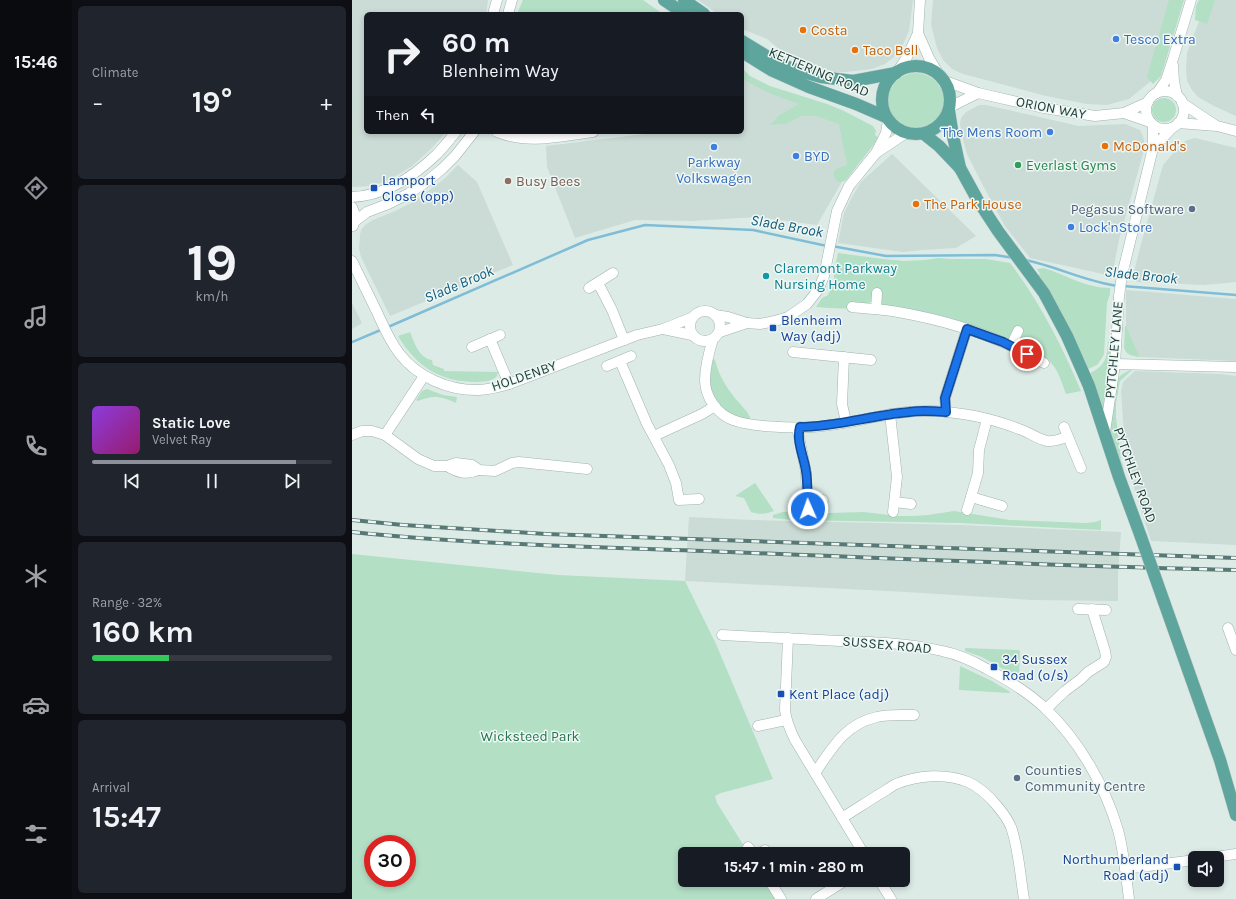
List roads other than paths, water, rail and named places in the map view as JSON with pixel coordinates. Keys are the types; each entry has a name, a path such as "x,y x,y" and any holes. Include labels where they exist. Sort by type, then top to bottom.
{"main road":[{"path":"664,0 682,12"},
{"path":"684,0 701,12"},
{"name":"KETTERING ROAD","path":"744,41 778,62 799,71 821,77 853,81 897,72"},
{"name":"KETTERING ROAD","path":"744,53 771,70 808,87 856,104 887,118"},
{"path":"914,66 922,66 930,69 941,77 949,89 951,98 950,109 940,126 924,134 912,135 896,128 887,118 882,105 883,93 887,82 897,72 914,66"},
{"name":"PYTCHLEY ROAD","path":"950,109 953,136 960,168"},
{"name":"PYTCHLEY ROAD","path":"924,134 939,146 960,168 977,199 1006,242 1044,293 1067,336 1089,386 1119,477 1220,760 1236,815"}],"street":[{"path":"494,12 497,0"},
{"path":"509,12 512,0"},
{"path":"897,72 907,56 918,33 920,0"},
{"path":"1157,93 1166,80 1191,0"},
{"path":"918,33 929,58 941,77"},
{"path":"1173,59 1174,81 1184,110 1182,117 1175,126"},
{"name":"ORION WAY","path":"941,77 978,93 1044,108 1095,116 1124,113 1148,102"},
{"path":"1217,126 1169,92 1163,91 1157,93 1151,97 1148,102 1146,109 1147,116 1151,123 1159,128 1165,129 1175,126 1217,126 1236,131"},
{"path":"950,109 978,93"},
{"name":"ORION WAY","path":"1124,113 1151,123"},
{"path":"694,337 699,341 706,341 716,335 747,324 760,324 775,321 788,317 807,304 818,290 824,276 837,211 849,186 876,154 886,133 887,118"},
{"name":"PYTCHLEY LANE","path":"1105,435 1115,364 1119,296 1122,275 1153,148 1151,123"},
{"name":"PYTCHLEY LANE","path":"1153,148 1175,126"},
{"path":"876,154 906,133"},
{"path":"352,197 376,193 394,186 416,172 436,155 454,134"},
{"path":"353,225 367,212 408,194 426,182 455,156 472,134"},
{"path":"504,134 522,139 575,134"},
{"path":"352,207 355,215 353,225"},
{"name":"HOLDENBY","path":"352,261 388,337 398,353 408,364 424,376 442,384 460,389 479,390 509,384 637,335 663,330 692,318"},
{"path":"613,273 593,286 612,310 624,340"},
{"path":"876,309 877,293"},
{"path":"852,307 897,312 927,318 967,329 1003,342 1044,363"},
{"path":"707,356 694,337 690,328 690,321 692,318 697,312 702,311 709,311 715,315 719,319 720,326 707,356 705,380 706,388 715,406 723,415 740,423 811,427 911,411 931,411 973,415 1020,429 1042,440 1049,441 1067,437"},
{"path":"715,315 728,317 747,324"},
{"path":"946,412 945,398 967,329"},
{"name":"HOLDENBY","path":"663,330 694,337"},
{"path":"1011,346 1018,331"},
{"path":"472,347 500,335"},
{"path":"490,339 509,384"},
{"path":"793,352 871,360"},
{"path":"607,366 631,356"},
{"path":"844,357 842,404 846,422"},
{"path":"620,361 638,405 669,465 676,483 679,503 700,499"},
{"path":"1115,364 1236,367"},
{"path":"385,435 424,376"},
{"path":"654,436 702,414 715,406"},
{"path":"890,414 897,476 893,512"},
{"path":"967,510 978,473 979,450 987,419"},
{"path":"800,427 798,432 806,472 807,505 823,500"},
{"path":"1064,427 1080,468"},
{"path":"352,435 362,431 372,431 385,435 418,459 434,466 447,466 456,463 472,465 479,470 495,471 512,463 519,462 587,469"},
{"path":"971,497 1002,506"},
{"path":"895,502 911,504"},
{"path":"1078,609 1106,610"},
{"path":"1046,709 1088,672 1104,662 1106,657 1105,651 1092,609"},
{"path":"1228,628 1234,638 1236,650"},
{"name":"SUSSEX ROAD","path":"722,635 894,643 943,651 974,662 1003,677 1024,691 1046,709 1079,749 1102,788 1110,806 1118,831 1129,899"},
{"path":"788,638 786,720 795,740 860,847"},
{"path":"815,773 831,748 841,736 852,728 864,721 877,717 914,715"},
{"path":"758,726 786,720"},
{"path":"842,818 895,785 909,780 940,776 968,782 982,790 992,799 1010,826 1015,843 1024,899"},
{"path":"1224,856 1236,854"},
{"path":"1125,869 1188,861"},
{"path":"773,887 781,899"},
{"path":"816,899 835,887"},
{"path":"884,887 891,899"}],"waterway":[{"name":"Slade Brook","path":"388,327 588,240 645,225 753,230 827,246"},
{"name":"Slade Brook","path":"832,246 886,256 995,255 1014,258"},
{"name":"Slade Brook","path":"1025,260 1094,281 1118,286"},
{"name":"Slade Brook","path":"1123,286 1236,295"},
{"name":"Slade Brook","path":"352,342 383,329"}],"railway":[{"path":"352,520 403,525 546,534 1236,558"},
{"path":"352,532 446,540 540,545 1236,570"}],"place":[{"name":"Costa","path":"803,30"},
{"name":"Tesco Extra","path":"1116,39"},
{"name":"Taco Bell","path":"855,50"},
{"name":"The Mens Room","path":"1050,132"},
{"name":"McDonald's","path":"1105,146"},
{"name":"Parkway Volkswagen","path":"714,147"},
{"name":"BYD","path":"796,156"},
{"name":"Everlast Gyms","path":"1018,165"},
{"name":"Busy Bees","path":"508,181"},
{"name":"Lamport Close (opp)","path":"374,188"},
{"name":"The Park House","path":"916,204"},
{"name":"Pegasus Software","path":"1192,209"},
{"name":"Lock'nStore","path":"1071,227"},
{"name":"Claremont Parkway Nursing Home","path":"766,276"},
{"name":"Blenheim Way (adj)","path":"773,328"},
{"name":"34 Sussex Road (o/s)","path":"994,667"},
{"name":"Kent Place (adj)","path":"781,694"},
{"name":"Counties Community Centre","path":"1017,778"},
{"name":"Northumberland Road (adj)","path":"1177,867"}],"park label":[{"name":"Wicksteed Park","path":"530,736"}]}
